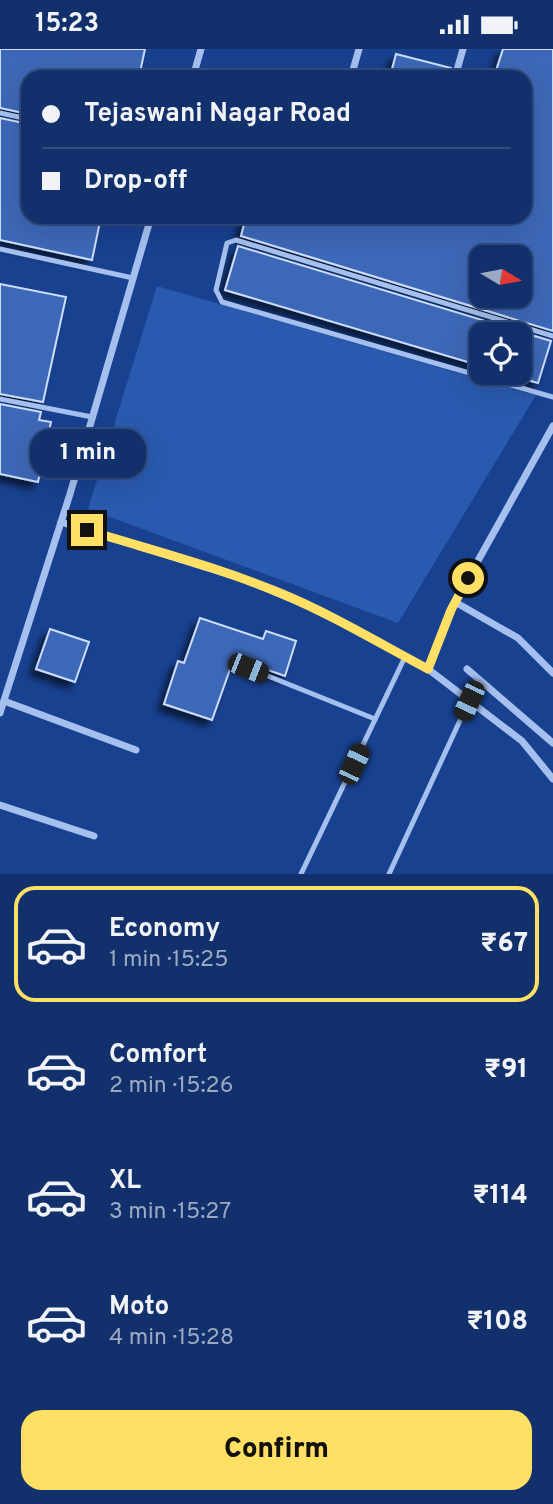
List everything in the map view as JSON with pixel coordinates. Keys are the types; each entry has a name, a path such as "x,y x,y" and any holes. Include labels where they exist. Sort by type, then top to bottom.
{"street":[{"path":"195,70 201,49"},
{"path":"353,70 359,49"},
{"path":"457,70 463,49"},
{"path":"0,713 61,522 149,224"},
{"path":"428,669 455,602 553,426"},
{"path":"61,522 243,579 310,606 428,669 522,741 553,779"},
{"path":"455,602 518,638 553,673"},
{"path":"467,669 553,743"},
{"path":"4,701 136,750"},
{"path":"0,805 94,836"}],"lane":[{"path":"0,113 21,118"},
{"path":"553,336 236,240 227,243 215,289 222,302 553,397"},
{"path":"0,249 133,278"},
{"path":"0,399 92,417"},
{"path":"301,874 405,657"},
{"path":"248,668 374,719"},
{"path":"389,874 469,701"}],"shaded area":[{"path":"157,286 469,376 469,385 501,385 536,395 398,623 88,509"}],"building":[{"path":"0,49 145,49 140,70 21,70 21,112 0,108"},
{"path":"503,49 553,49 553,331 532,325 532,322 523,322 477,308 532,308 532,245 469,245 469,305 241,236 244,224 532,224 532,70 496,70"},
{"path":"396,54 451,68 451,70 392,70"},
{"path":"0,118 21,122 21,224 100,224 92,260 0,240"},
{"path":"238,246 488,322 469,322 469,362 225,290"},
{"path":"0,284 66,297 43,402 0,394"},
{"path":"532,335 551,341 538,383 532,381"},
{"path":"0,404 41,412 39,420 51,422 38,482 0,474"},
{"path":"200,618 263,639 266,631 296,641 285,676 234,658 212,720 164,704 178,661 184,663"},
{"path":"50,629 89,642 75,682 36,669"}],"route":[{"path":"87,530 280,593 310,606 428,669 451,610 468,578"}]}
